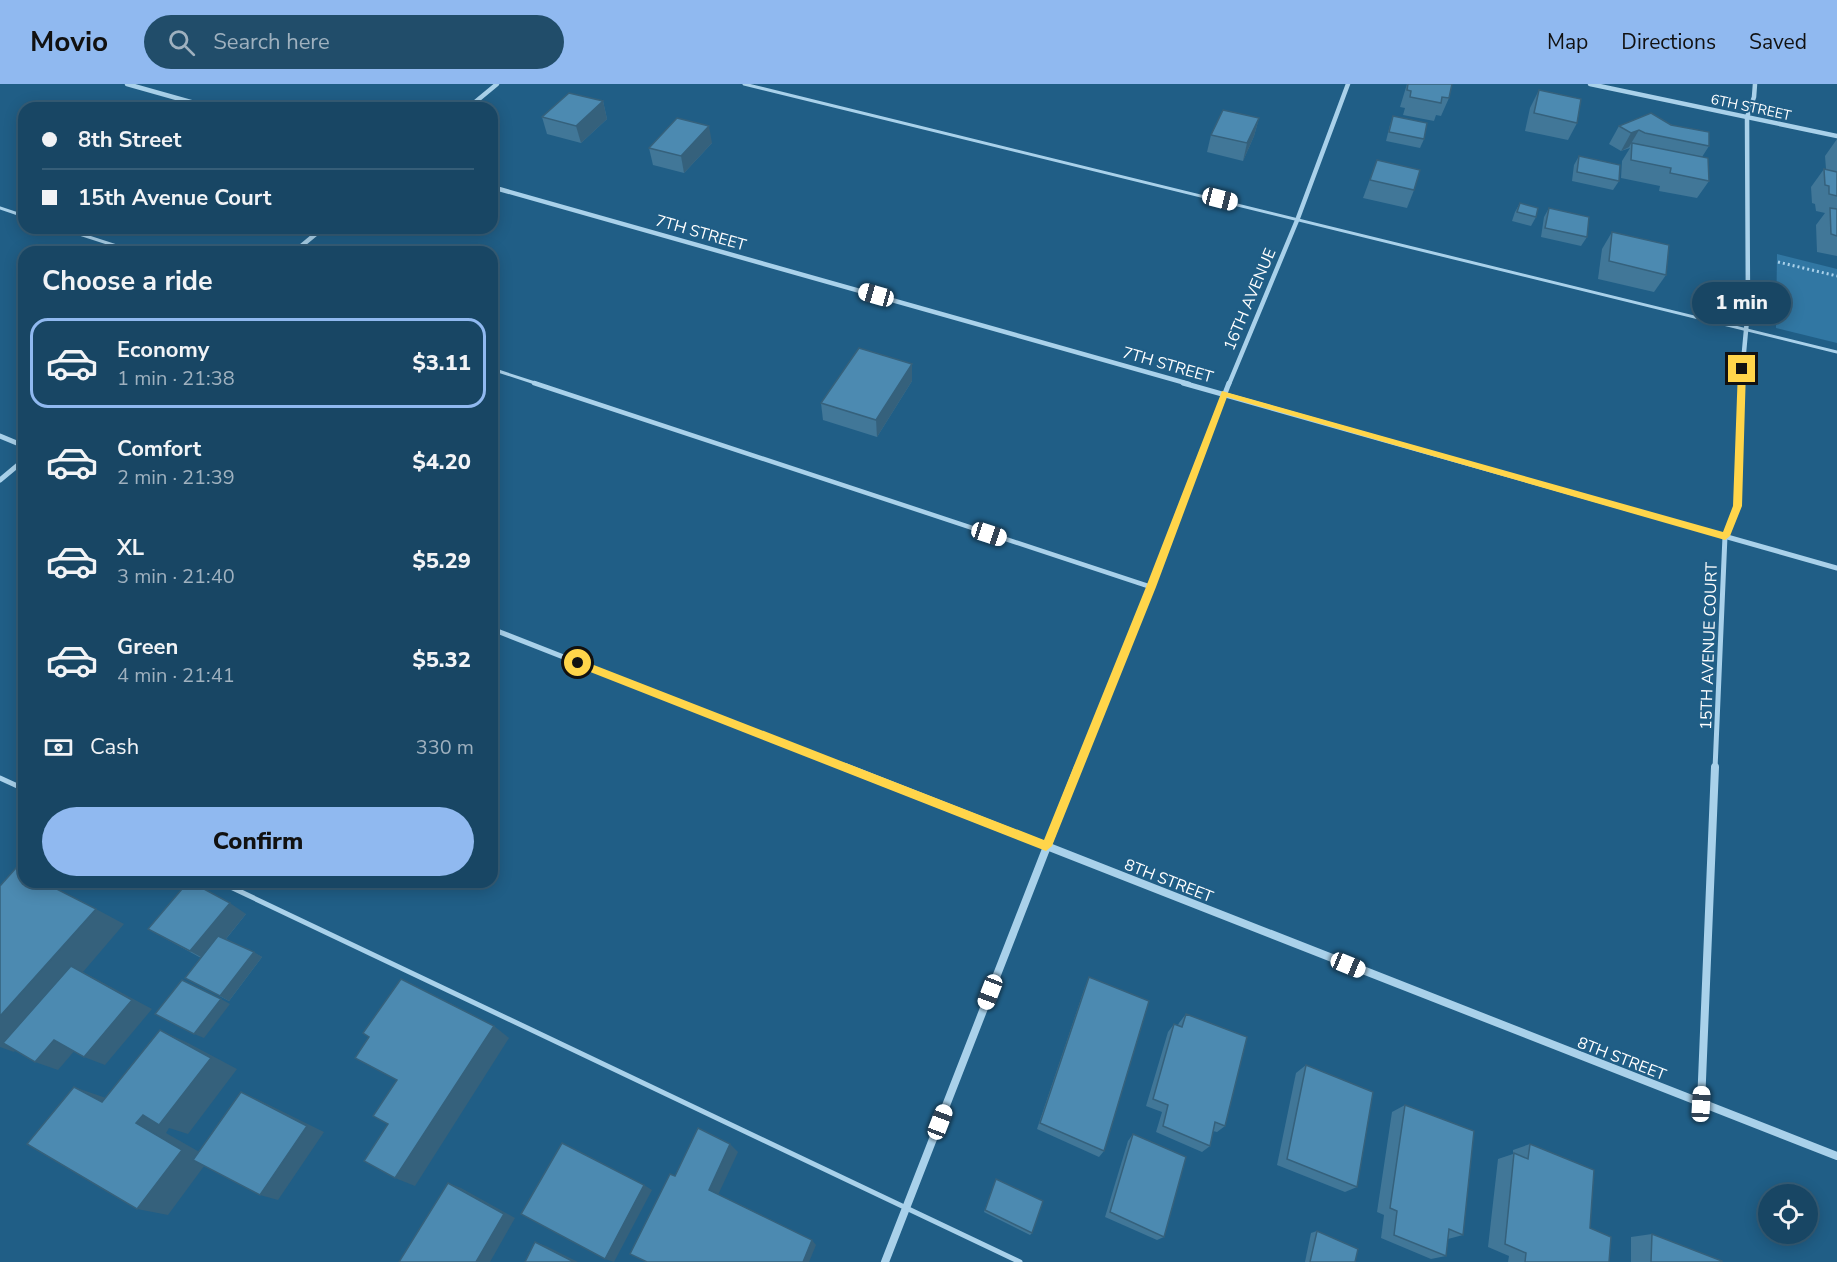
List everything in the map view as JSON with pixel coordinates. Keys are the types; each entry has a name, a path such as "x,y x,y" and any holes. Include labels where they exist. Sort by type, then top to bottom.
{"street":[{"path":"127,84 191,102"},
{"path":"475,102 497,84"},
{"name":"16TH AVENUE","path":"885,1262 1225,393 1298,218 1348,84"},
{"name":"6TH STREET","path":"1590,84 1837,136"},
{"name":"15TH AVENUE COURT","path":"1701,1104 1725,536 1737,506 1742,369 1746,330 1748,117 1755,84"},
{"name":"7TH STREET","path":"498,189 1837,568"},
{"path":"301,246 316,234"},
{"path":"0,436 18,444"},
{"path":"0,480 18,465"},
{"name":"8TH STREET","path":"498,631 1837,1156"}],"lane":[{"path":"744,84 1837,351"},
{"path":"0,208 18,214"},
{"path":"80,234 116,246"},
{"path":"498,371 1151,587"},
{"path":"0,778 18,786"},
{"path":"233,888 1020,1262"}],"path":[{"path":"1778,262 1837,276"}],"shaded area":[{"path":"1777,254 1837,269 1837,343 1776,328"}],"building":[{"path":"1408,84 1452,84 1449,98 1442,97 1441,103 1410,97 1411,91 1407,90"},
{"path":"1539,90 1581,99 1577,123 1534,113"},
{"path":"569,93 603,101 576,126 542,117"},
{"path":"1223,110 1259,118 1247,143 1211,135"},
{"path":"1651,113 1671,125 1709,132 1709,146 1639,130 1631,133 1619,126"},
{"path":"1393,116 1427,123 1424,139 1389,132"},
{"path":"677,118 709,126 681,156 649,148"},
{"path":"1632,143 1708,158 1709,181 1670,173 1671,168 1631,160"},
{"path":"1579,156 1620,165 1619,181 1577,172"},
{"path":"1377,160 1420,170 1414,190 1370,180"},
{"path":"1824,169 1837,172 1837,196 1829,194 1829,186 1825,185"},
{"path":"1520,203 1538,208 1536,217 1517,212"},
{"path":"1549,208 1589,217 1587,237 1545,228"},
{"path":"1830,208 1837,209 1837,236 1831,234"},
{"path":"1612,232 1669,245 1666,275 1609,261"},
{"path":"859,348 912,364 876,420 821,403"},
{"path":"16,868 18,869 18,888 55,888 96,909 0,1016 0,886"},
{"path":"183,888 202,888 230,903 190,951 148,929"},
{"path":"218,936 254,952 220,996 185,978"},
{"path":"71,966 132,1000 84,1057 54,1040 35,1062 3,1043"},
{"path":"1089,977 1149,1001 1104,1151 1040,1123"},
{"path":"401,979 494,1026 395,1178 364,1161 388,1124 373,1116 397,1080 355,1058 369,1037 363,1033"},
{"path":"182,980 221,999 194,1034 155,1014"},
{"path":"1186,1014 1247,1037 1225,1126 1215,1122 1210,1146 1163,1126 1168,1105 1153,1099 1174,1024 1182,1027"},
{"path":"160,1030 211,1058 159,1125 143,1115 136,1123 182,1150 137,1209 27,1144 74,1087 102,1102"},
{"path":"1306,1065 1373,1092 1357,1187 1287,1159"},
{"path":"241,1092 307,1126 260,1195 193,1160"},
{"path":"1405,1105 1474,1131 1463,1235 1449,1229 1446,1256 1394,1235 1397,1211 1390,1208"},
{"path":"698,1128 730,1144 709,1190 812,1240 803,1262 647,1262 630,1254 670,1174 675,1176"},
{"path":"1133,1134 1186,1157 1164,1237 1110,1212"},
{"path":"562,1143 644,1185 605,1259 521,1214"},
{"path":"1530,1144 1594,1170 1590,1228 1611,1237 1609,1262 1525,1262 1526,1253 1505,1244 1514,1153 1528,1159"},
{"path":"996,1179 1043,1201 1032,1233 985,1210"},
{"path":"448,1183 504,1214 476,1262 399,1262"},
{"path":"1317,1231 1358,1249 1355,1262 1310,1262"},
{"path":"1652,1234 1722,1261 1722,1262 1651,1262"},
{"path":"535,1242 574,1262 525,1262"}],"route":[{"path":"578,663 1046,846 1151,587 1225,393 1725,536 1737,506 1742,369"}]}
